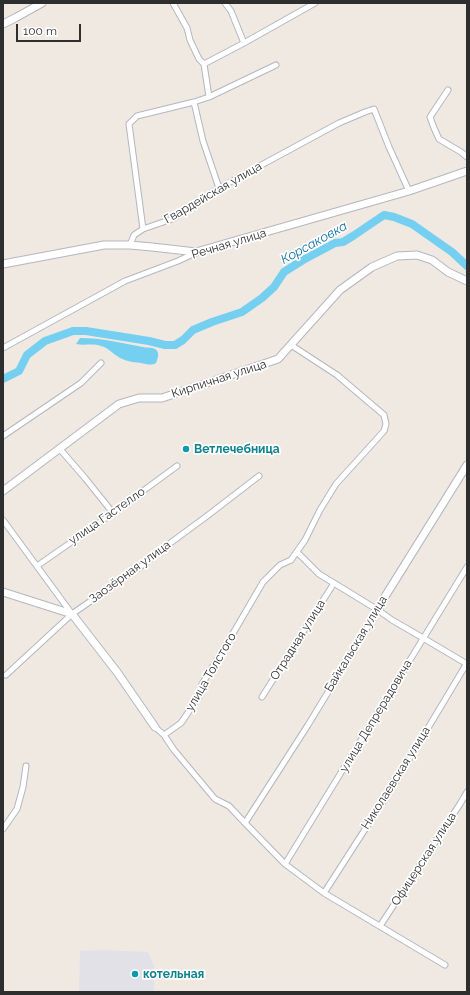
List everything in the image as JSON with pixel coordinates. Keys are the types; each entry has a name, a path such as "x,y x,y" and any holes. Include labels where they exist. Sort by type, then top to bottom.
{"street":[{"path":"3,24 42,3"},
{"path":"173,3 187,28 190,40 199,59 204,64 209,97"},
{"path":"225,3 231,11 244,43"},
{"path":"204,64 315,3"},
{"path":"130,245 134,235 143,229 129,124 137,116 209,97 276,65"},
{"path":"448,90 430,117 439,139 467,157"},
{"path":"194,102 203,141 219,188"},
{"name":"Гвардейская улица","path":"143,229 172,219 219,188 338,123 374,109 409,191"},
{"name":"Речная улица","path":"3,348 125,281 178,261 196,252 409,191 466,170"},
{"path":"3,264 104,245 130,245 196,252"},
{"name":"Кирпичная улица","path":"3,491 119,404 139,398 162,398 278,359 340,290 372,267 397,256 417,255 432,260 448,272 467,281"},
{"name":"улица Толстого","path":"164,735 181,723 200,695 202,684 263,582 280,566 291,560 305,540 320,510 336,484 384,431 386,424 384,415 337,375 291,345"},
{"path":"3,436 81,383 101,363"},
{"path":"59,448 113,513"},
{"name":"Байкальская улица","path":"245,824 308,725 386,595 467,465"},
{"name":"улица Гастелло","path":"36,566 113,513 177,466"},
{"name":"Заозёрная улица","path":"6,675 72,614 147,562 154,555 259,476"},
{"path":"3,520 117,672 155,727 164,735 174,750 215,799 229,806 285,864 324,893 445,965"},
{"path":"297,552 319,574 392,620 467,664"},
{"name":"улица Депрерадовича","path":"285,864 467,567"},
{"name":"Отрадная улица","path":"262,696 334,583"},
{"path":"3,592 72,614"},
{"name":"Николаевская улица","path":"324,893 398,778 467,664"},
{"path":"3,829 17,810 23,787 26,766"},
{"name":"Офицерская улица","path":"380,926 467,792"}],"shaded area":[{"path":"102,950 148,952 154,966 154,992 79,992 80,951"}],"water":[{"path":"80,338 119,342 154,348 158,352 156,363 150,365 128,361 120,358 108,349 101,346 76,344"}],"waterway":[{"name":"Корсаковка","path":"3,379 19,371 27,355 45,341 73,331 86,331 165,345 175,345 183,340 193,330 242,312 262,298 274,287 284,272 335,243 343,242 384,215 412,224 452,252 467,266"}],"place":[{"name":"Ветлечебница","path":"186,449"},
{"name":"котельная","path":"135,974"}]}
